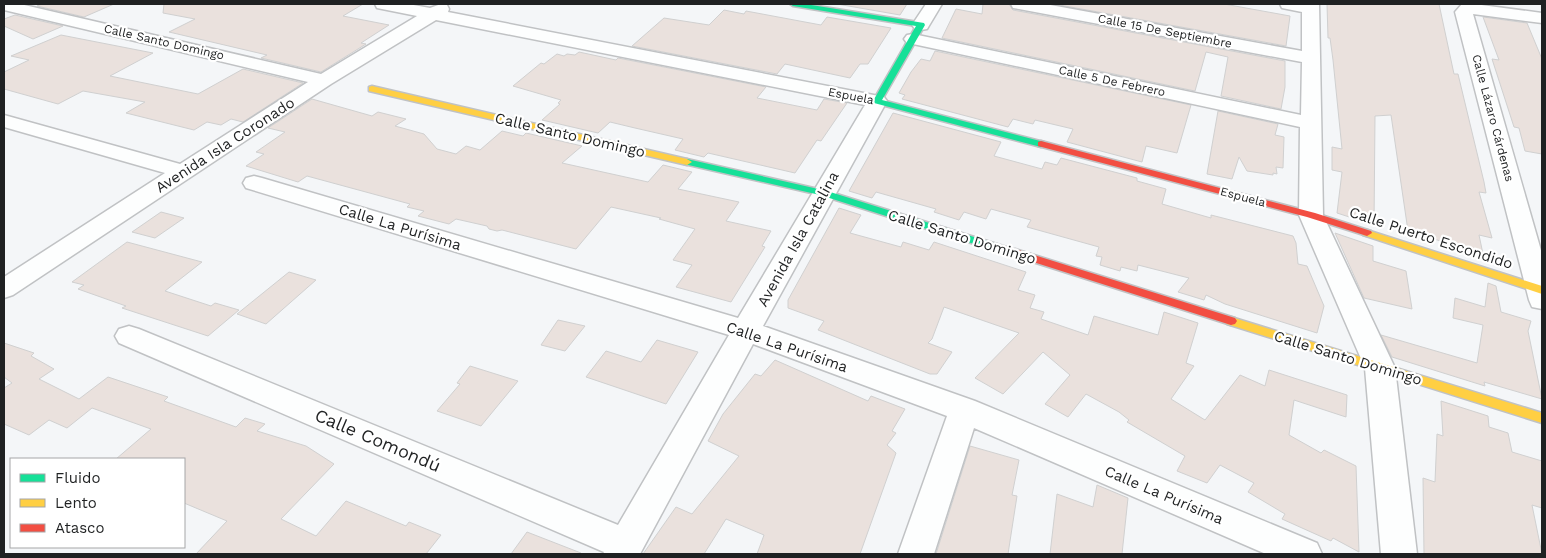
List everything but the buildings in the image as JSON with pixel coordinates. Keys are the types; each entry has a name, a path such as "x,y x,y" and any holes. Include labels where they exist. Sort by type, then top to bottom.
{"street":[{"name":"Espuela","path":"383,4 877,101 1311,216"},
{"name":"Avenida Isla Coronado","path":"4,289 324,80 449,4"},
{"path":"793,4 918,32"},
{"name":"Avenida Isla Catalina","path":"624,550 823,193 934,4"},
{"name":"Calle 15 De Septiembre","path":"1019,4 1311,58"},
{"name":"Calle Santo Domingo","path":"4,5 324,80"},
{"path":"1303,5 1311,58 1311,216 1380,368 1399,554"},
{"name":"Calle Lázaro Cárdenas","path":"1541,293 1464,12 1468,8 1480,8 1542,18"},
{"name":"Calle 5 De Febrero","path":"918,32 1311,122"},
{"name":"Calle Santo Domingo","path":"372,89 823,193 1542,418"},
{"path":"4,121 184,172"},
{"name":"Calle La Purísima","path":"254,183 747,332 964,410 1304,554"},
{"name":"Calle Puerto Escondido","path":"1311,216 1541,293"},
{"name":"Calle Comondú","path":"129,336 624,550"},
{"path":"916,554 964,410"}],"traffic: fast":[{"path":"793,4 921,25 877,101 1041,144"},
{"path":"687,162 823,193 1015,253"}],"traffic: slow":[{"path":"372,89 687,162"},
{"path":"1367,233 1542,290"},
{"path":"1231,321 1542,418"}],"traffic: jam":[{"path":"1041,144 1311,215 1367,233"},
{"path":"1015,253 1231,321"}]}
